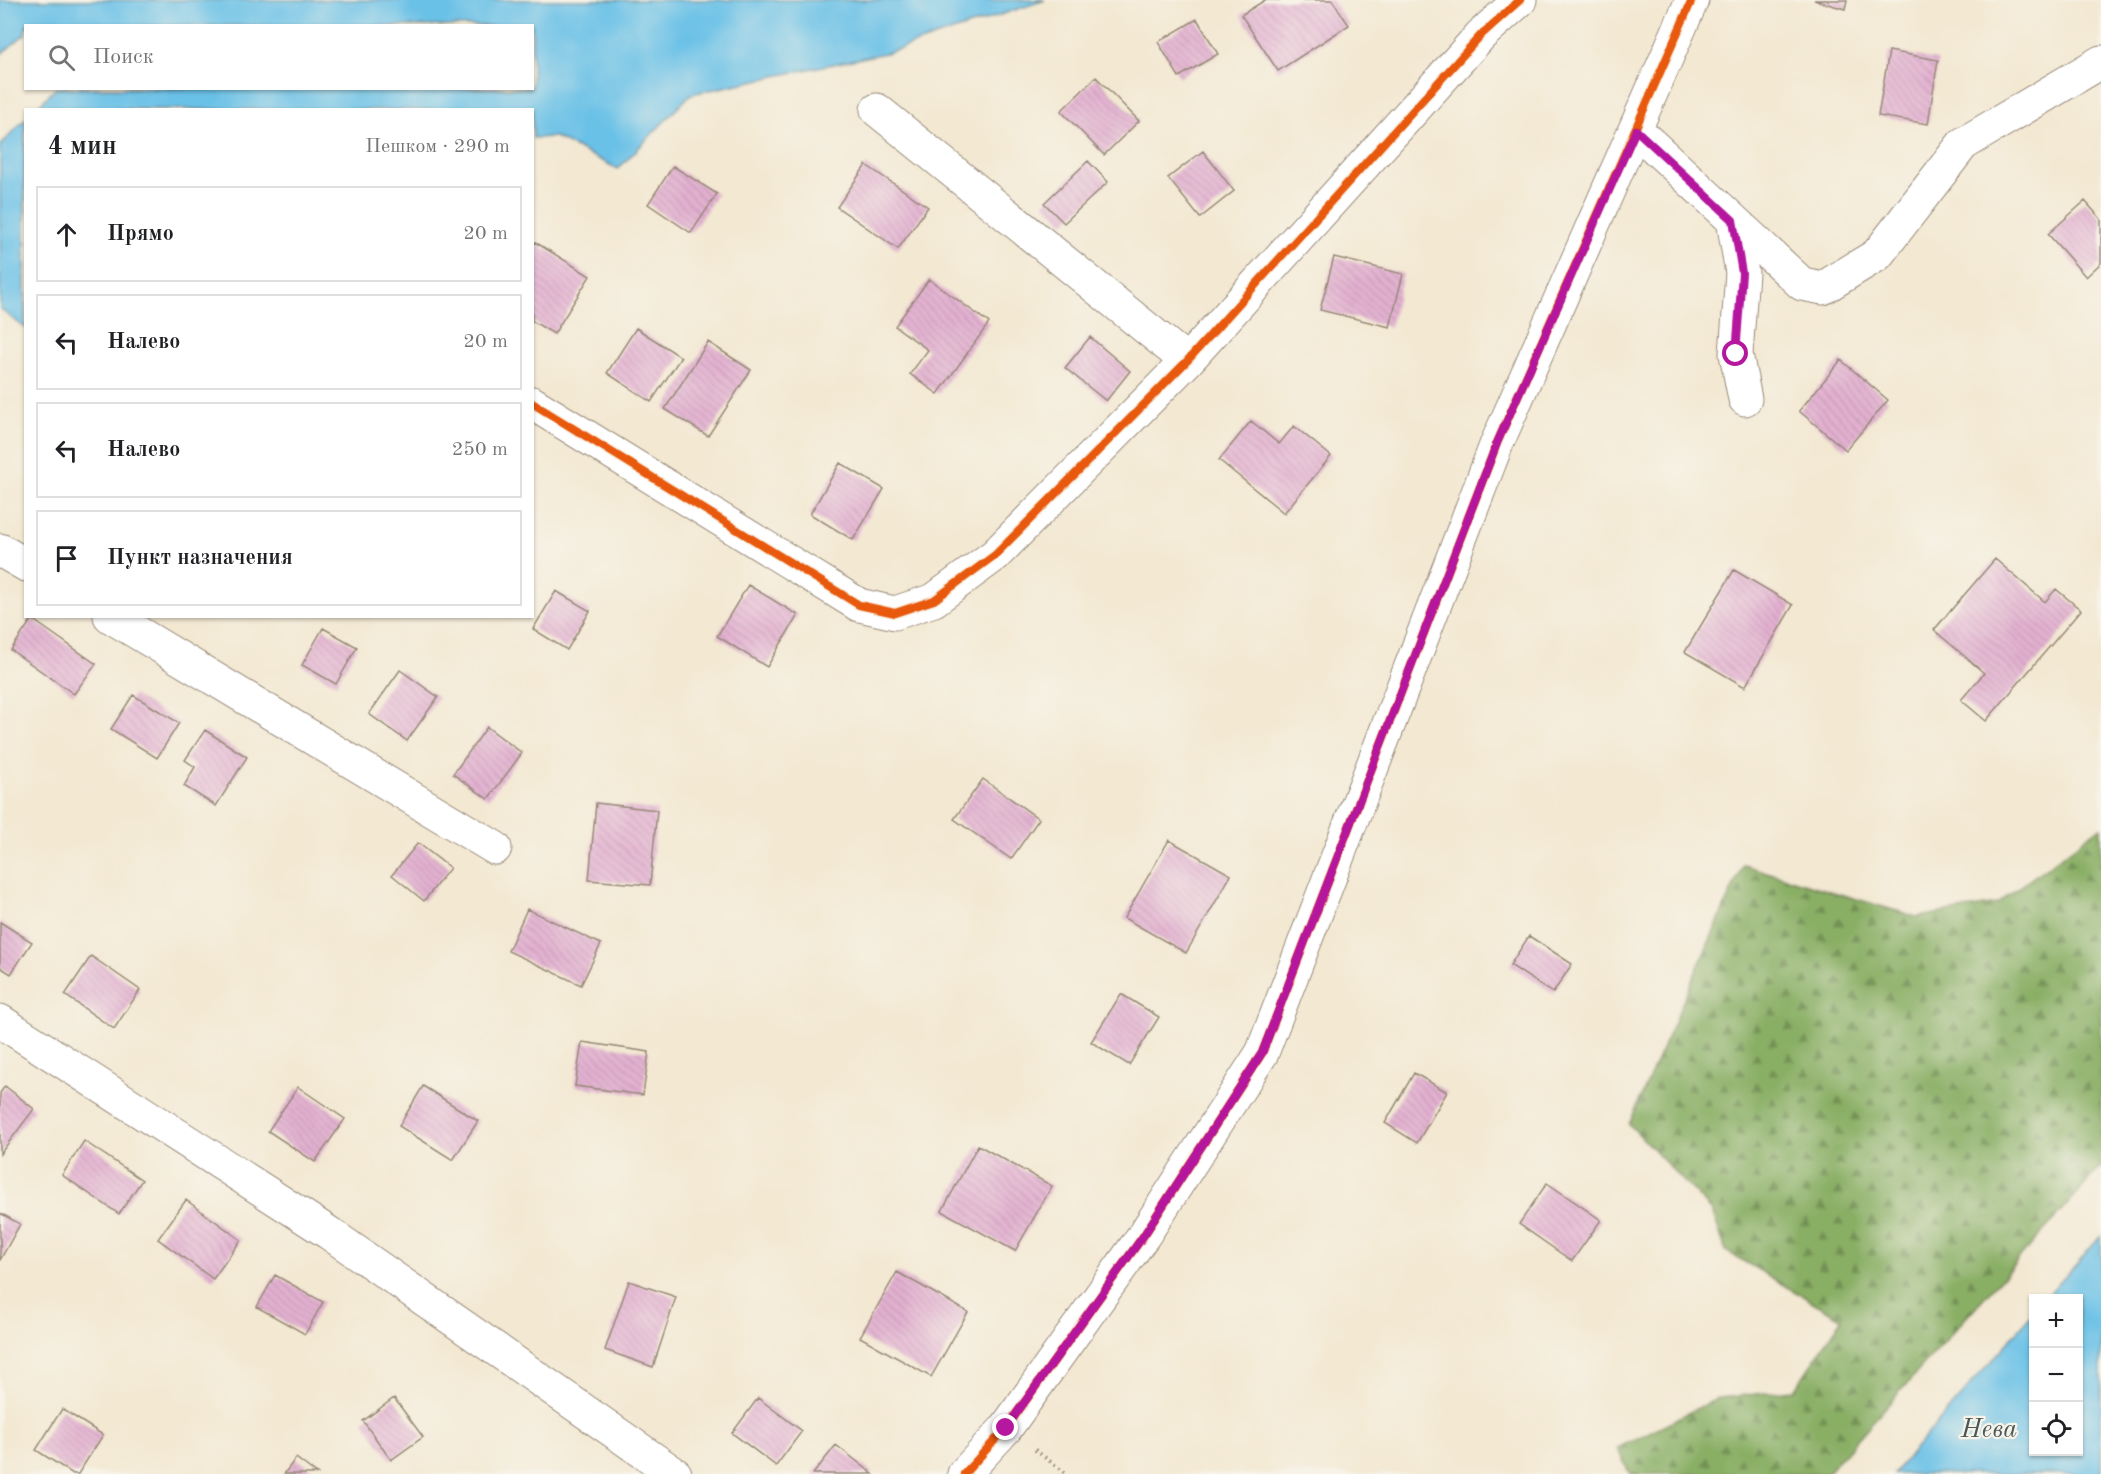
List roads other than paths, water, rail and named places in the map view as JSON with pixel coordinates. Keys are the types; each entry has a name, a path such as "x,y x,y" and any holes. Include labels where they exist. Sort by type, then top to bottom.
{"street":[{"path":"534,404 859,605 895,613 934,600 995,555 1187,361 1481,35 1520,0"},
{"path":"964,1474 1006,1428 1137,1245 1262,1053 1497,443 1692,0"},
{"path":"1636,130 1802,284 1823,288 1876,255 1963,144 2101,62"},
{"path":"878,110 1187,361"},
{"path":"1733,220 1742,273 1736,354 1745,399"},
{"path":"113,618 495,848"},
{"path":"0,1022 329,1233 675,1474"}],"water":[{"path":"0,0 1045,0 890,52 691,94 618,169 555,137 534,138 534,108 36,108 54,90 534,90 534,24 66,24 61,22 24,24 24,35 0,55"},
{"path":"24,120 24,327 0,309 0,146"},
{"name":"Нева","path":"2101,1236 2101,1474 1893,1474 2029,1318 2029,1456 2083,1456 2083,1294 2050,1294"}]}
